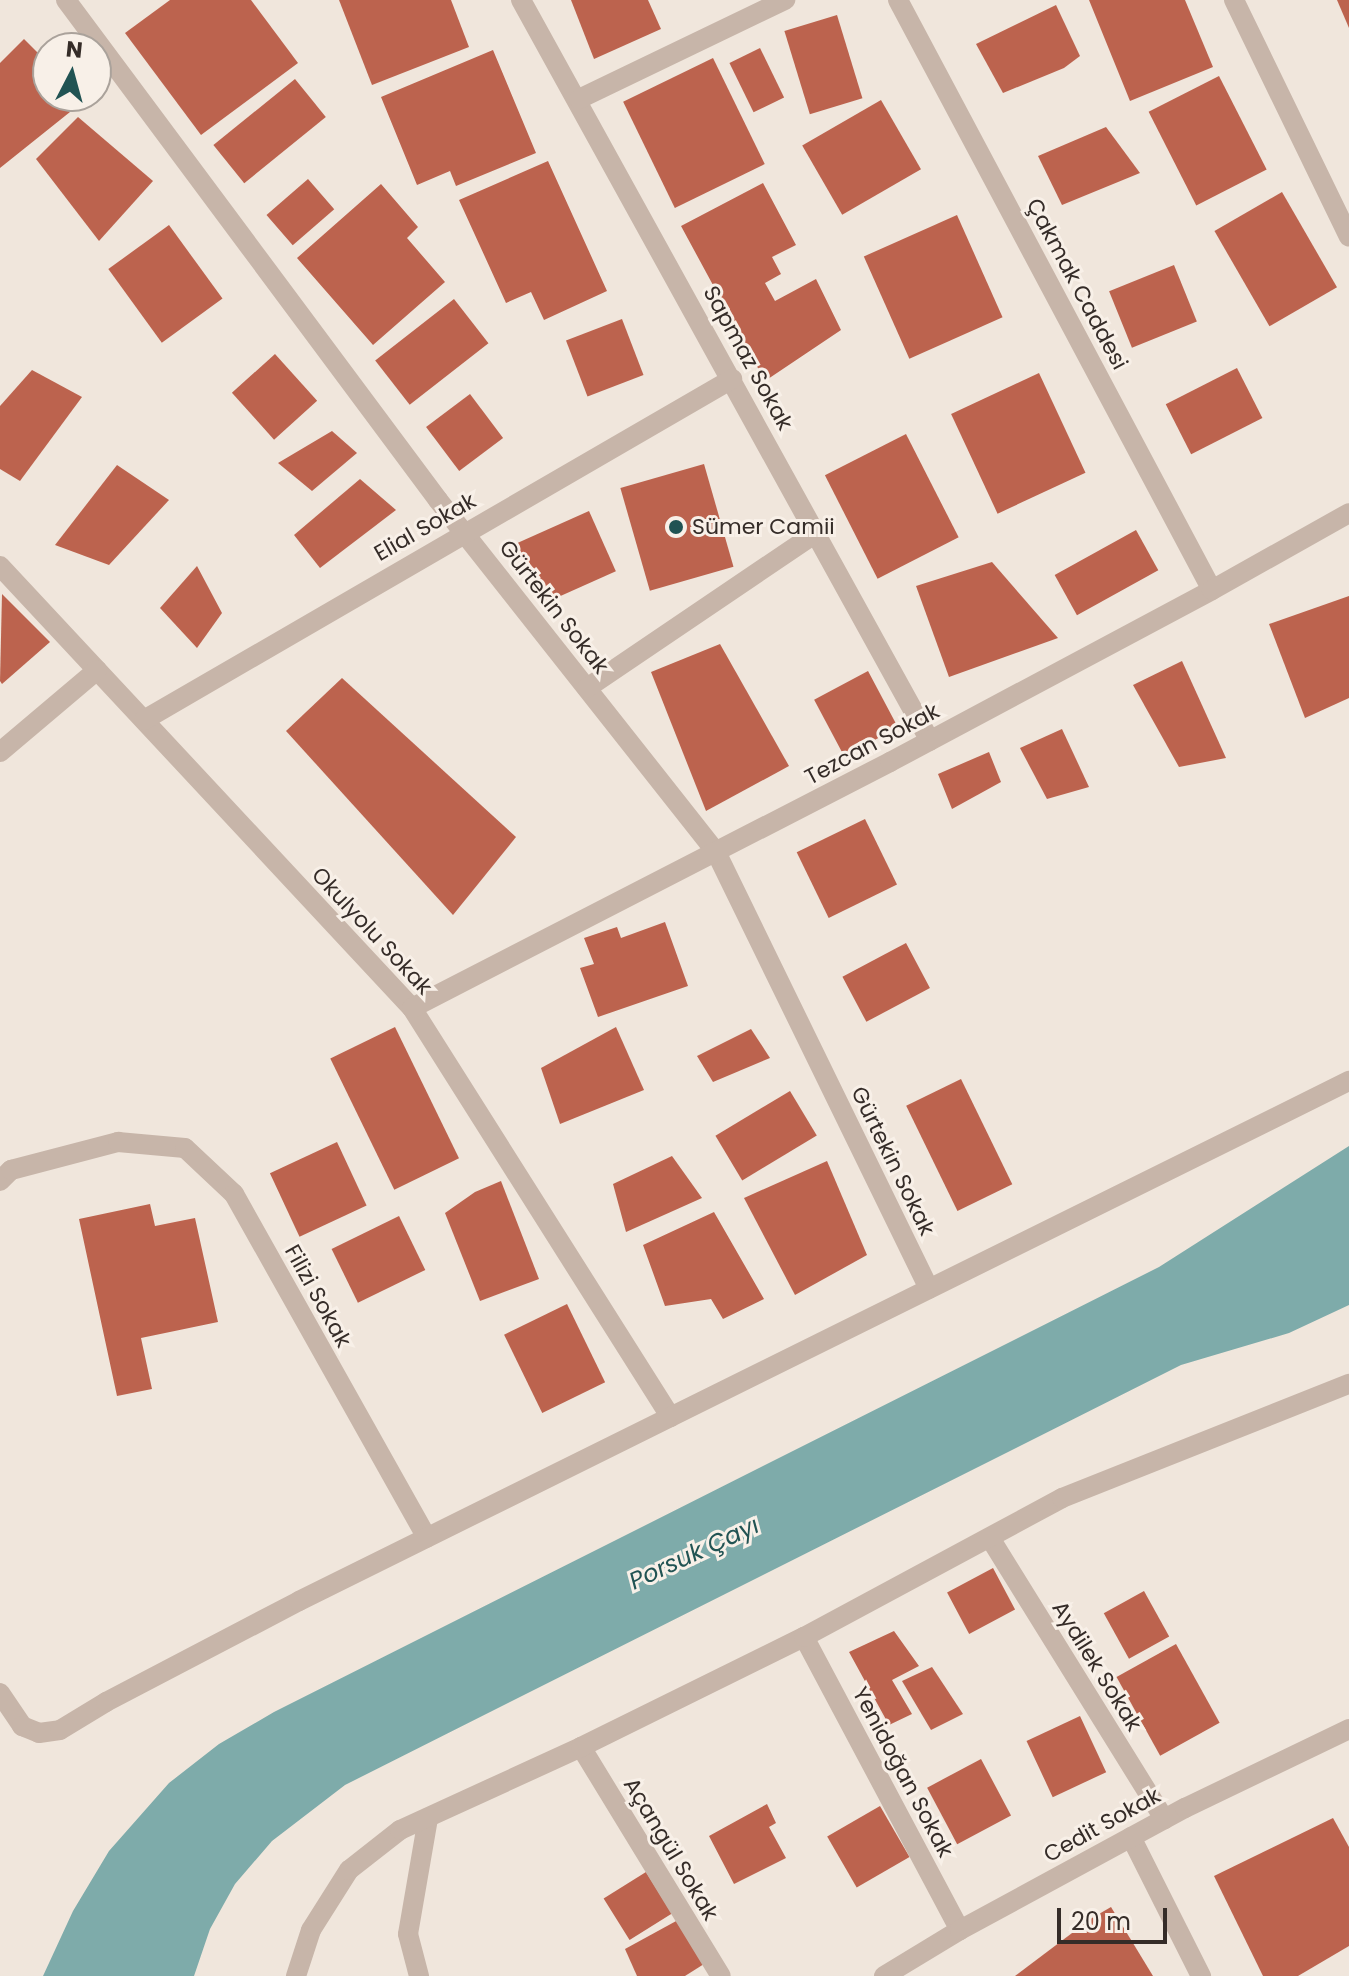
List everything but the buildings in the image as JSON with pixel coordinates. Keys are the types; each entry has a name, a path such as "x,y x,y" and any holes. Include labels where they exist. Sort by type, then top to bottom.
{"street":[{"name":"Gürtekin Sokak","path":"66,0 464,532 716,852 929,1289"},
{"name":"Sapmaz Sokak","path":"521,0 579,99 930,741"},
{"path":"579,99 785,0"},
{"name":"Çakmak Caddesi","path":"898,0 1212,590"},
{"path":"1234,0 1349,237"},
{"name":"Elial Sokak","path":"144,720 732,379"},
{"name":"Tezcan Sokak","path":"412,1008 930,741 1349,513"},
{"path":"587,688 816,533"},
{"name":"Okulyolu Sokak","path":"0,566 412,1008 671,1417"},
{"path":"0,752 97,670"},
{"path":"0,1693 22,1726 39,1733 60,1730 106,1702 427,1538 1349,1081"},
{"name":"Filizi Sokak","path":"4,1170 118,1142 185,1148 234,1194 427,1538"},
{"path":"296,1976 311,1930 349,1870 400,1830 581,1747 804,1637 1062,1498 1349,1384"},
{"name":"Aydilek Sokak","path":"990,1538 1164,1819"},
{"name":"Yenidoğan Sokak","path":"804,1637 960,1930"},
{"name":"Cedit Sokak","path":"889,1974 960,1930 1164,1819 1349,1729"},
{"name":"Açangül Sokak","path":"581,1747 721,1976"},
{"path":"419,1976 408,1934 428,1818"},
{"path":"1131,1837 1201,1976"}],"water":[{"name":"Porsuk Çayı","path":"1349,1146 1349,1305 1289,1333 1181,1365 345,1785 272,1841 235,1884 210,1929 194,1976 43,1976 73,1911 109,1851 169,1783 219,1744 274,1712 1159,1267"}],"place":[{"name":"Sümer Camii","path":"676,527"}]}
